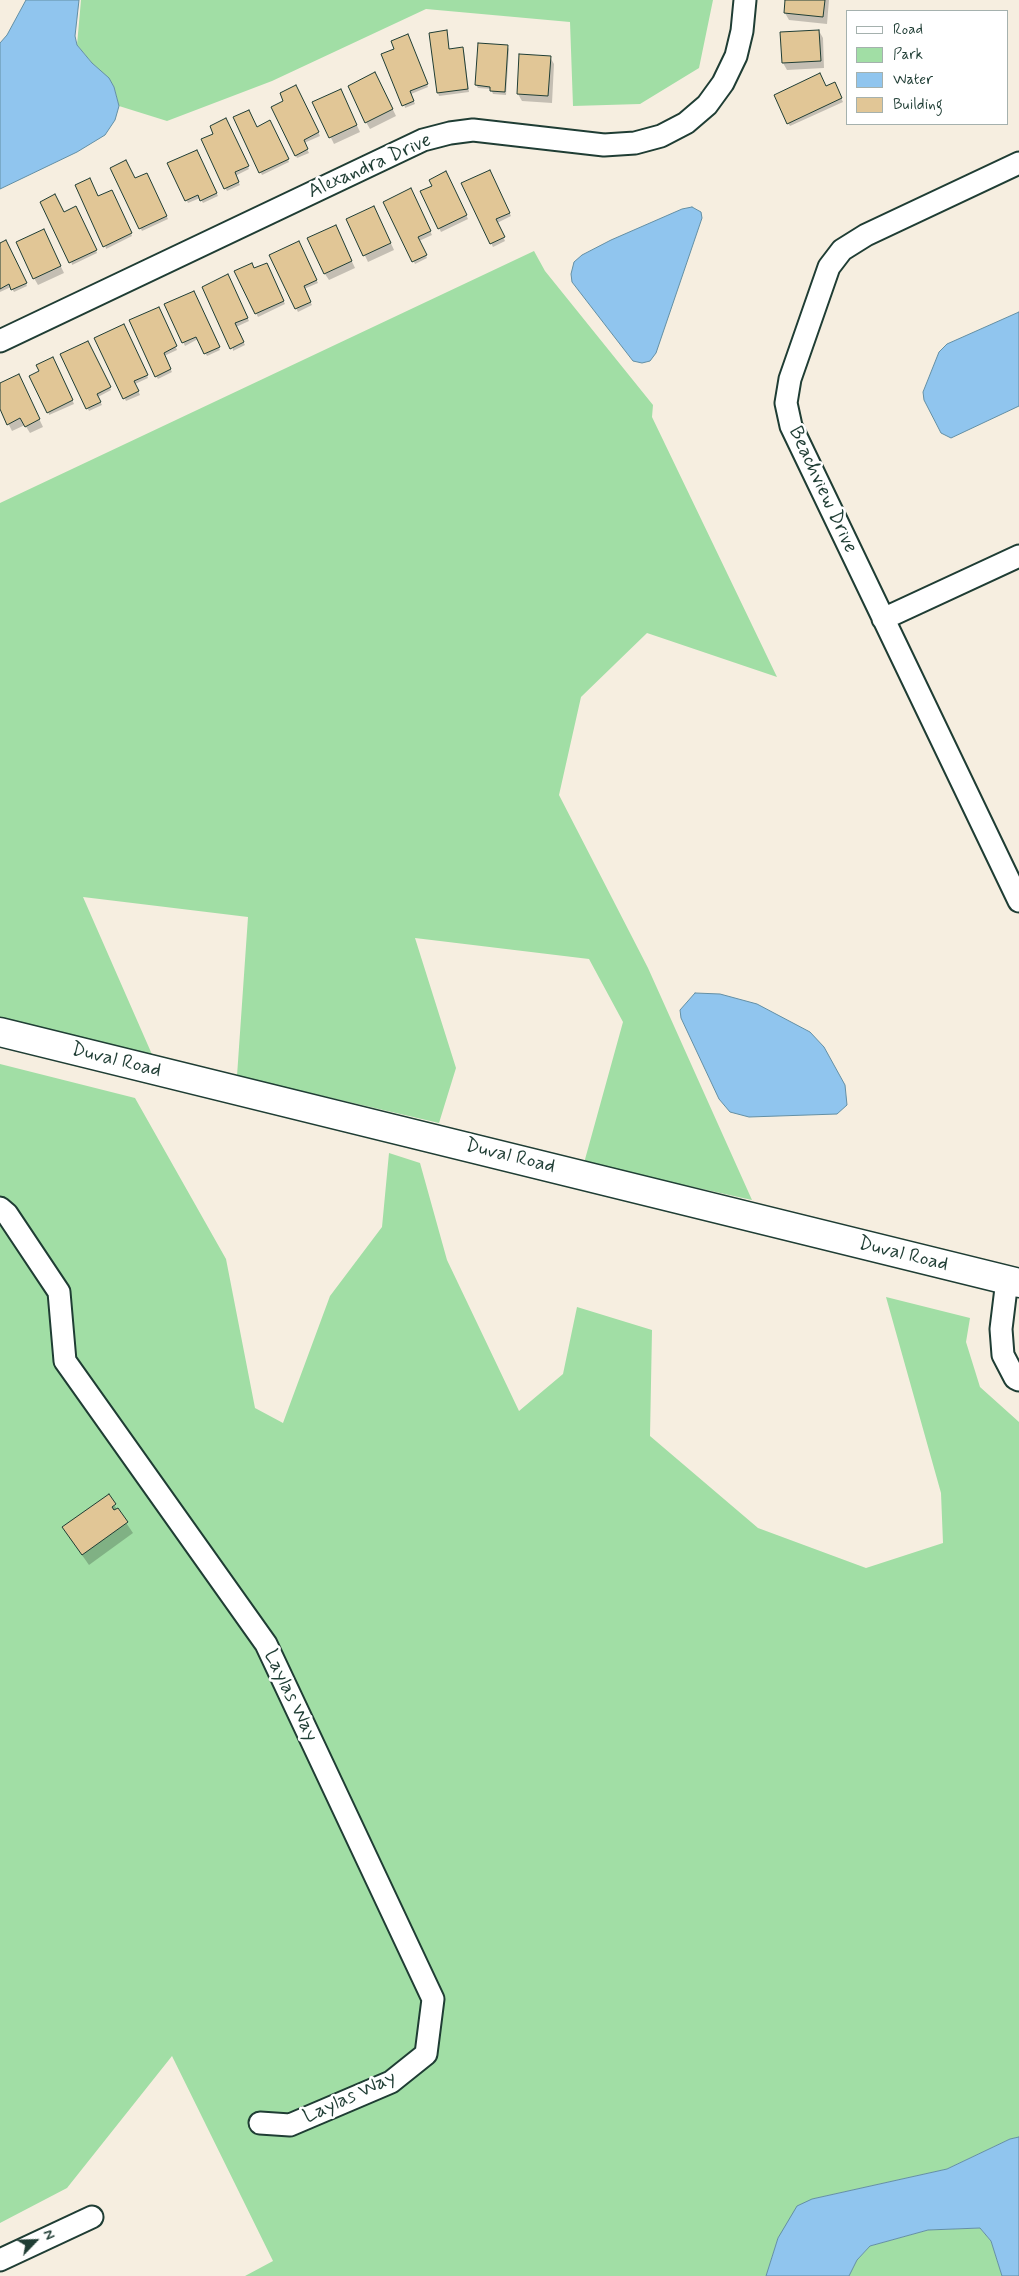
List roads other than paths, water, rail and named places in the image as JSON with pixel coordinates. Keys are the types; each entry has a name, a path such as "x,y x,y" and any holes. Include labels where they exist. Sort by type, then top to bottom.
{"main road":[{"name":"Duval Road","path":"0,1032 1013,1282"}],"street":[{"name":"Alexandra Drive","path":"0,341 423,140 450,133 473,130 604,145 635,143 661,136 686,122 707,105 723,83 736,56 742,31 745,0"},
{"name":"Beachview Drive","path":"1019,163 866,234 842,250 829,267 790,379 786,403 790,426 1019,901"},
{"path":"883,619 1019,556"},
{"name":"Laylas Way","path":"0,1208 59,1292 65,1362 266,1644 434,1999 426,2054 392,2082 290,2125 260,2123"},
{"path":"1013,1282 1000,1329 1003,1355 1015,1378 1019,1380"},
{"path":"0,2260 92,2218"}],"water":[{"path":"26,0 79,0 75,36 77,45 92,63 109,78 114,87 119,106 115,120 105,135 77,152 0,189 0,43 7,35"},
{"path":"692,207 701,212 702,218 656,353 650,361 642,363 633,361 572,282 571,274 574,262 582,255 611,240 682,209"},
{"path":"1019,312 1019,406 951,438 941,433 924,400 923,392 939,352 947,344"},
{"path":"695,993 720,994 757,1004 810,1032 824,1047 845,1085 847,1105 837,1114 749,1117 730,1112 719,1099 681,1018 680,1010"},
{"path":"1019,2137 1019,2276 1002,2276 991,2241 980,2228 928,2230 870,2246 857,2260 849,2276 766,2276 778,2238 797,2206 812,2199 947,2169 1010,2139"}]}
